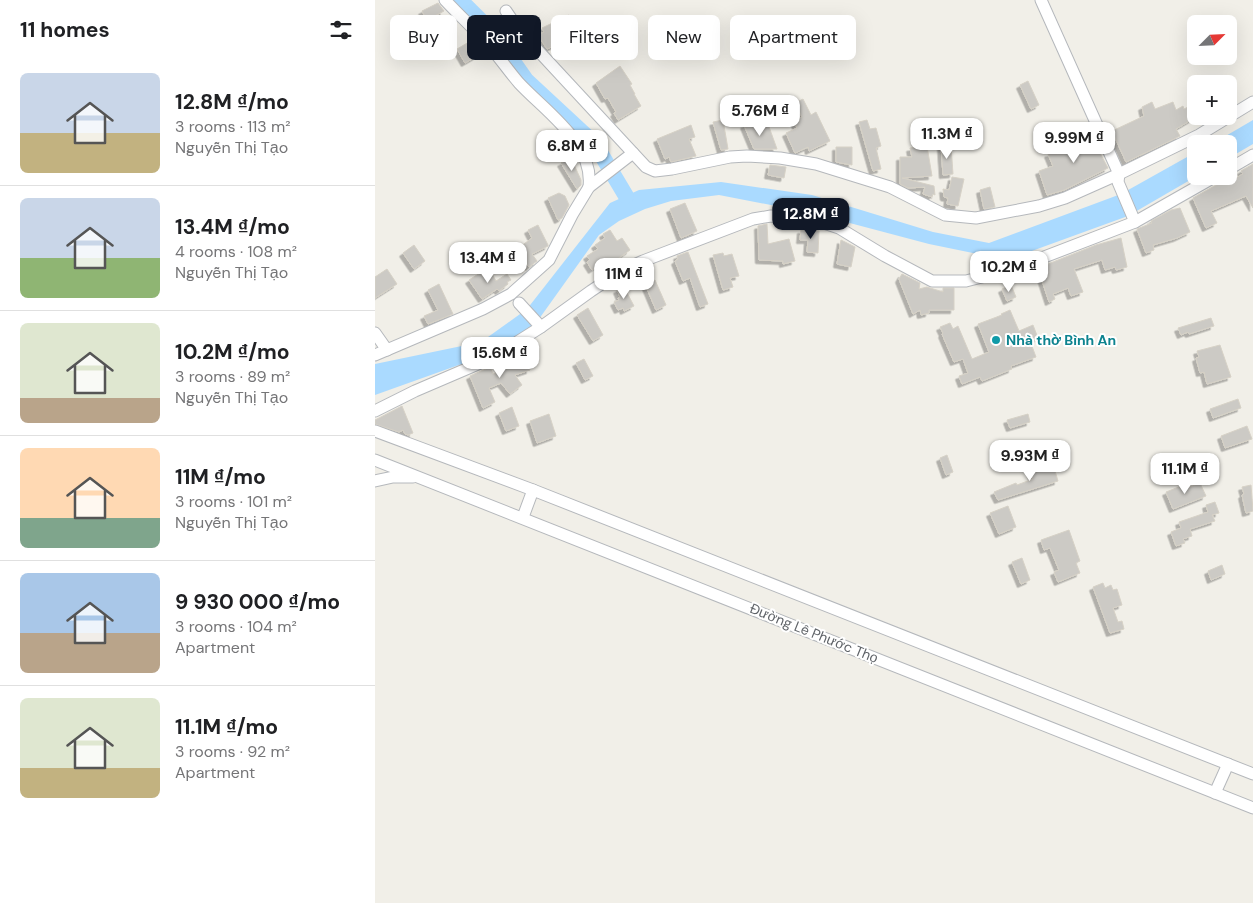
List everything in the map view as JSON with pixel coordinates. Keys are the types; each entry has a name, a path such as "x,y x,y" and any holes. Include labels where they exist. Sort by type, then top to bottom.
{"street":[{"path":"445,0 486,42 522,85 554,116 577,145 586,160 592,185"},
{"path":"1041,0 1118,178 1133,219"},
{"path":"506,11 519,30 629,156 655,171 730,156 764,156 807,163 890,187 945,215 976,218 1039,206 1065,198 1118,178 1199,135 1253,102"},
{"path":"1237,164 1253,155"},
{"path":"375,355 483,309 511,294 549,260 571,215 592,185 629,156"},
{"path":"375,411 415,391 492,358 621,271 736,225 762,217 791,217 815,220 839,228 885,256 932,281 966,281 1013,269 1133,219 1199,185"},
{"path":"519,303 540,326"},
{"path":"375,333 387,350"},
{"path":"375,431 533,490 1253,774"},
{"name":"Đường Lê Phước Thọ","path":"375,460 523,517 1253,808"},
{"path":"375,481 393,477 421,477"},
{"path":"523,517 533,490"},
{"path":"1215,793 1228,764"}],"water":[{"path":"1253,120 1253,144 1237,153 1237,135 1227,135"},
{"path":"1187,157 1187,182 1128,216 1007,260 929,244 812,213 719,195 671,201 645,209 619,221 599,235 534,326 484,356 375,395 375,364 481,342 527,309 610,203 639,190 721,182 812,195 933,232 989,243 1121,194"}],"building":[{"path":"438,3 444,11 436,15 424,15 422,11"},
{"path":"551,24 551,47 547,49 541,40 541,34 544,32 542,28"},
{"path":"467,43 467,60 470,60 465,63 457,49"},
{"path":"620,66 632,84 630,85 641,106 618,120 608,98 605,99 596,83"},
{"path":"1028,81 1039,105 1031,109 1020,85"},
{"path":"803,99 811,115 816,112 830,141 809,151 808,147 795,153 786,133 797,128 794,121 802,117 795,103"},
{"path":"1152,102 1155,109 1173,102 1176,110 1183,106 1184,109 1187,108 1187,122 1176,129 1180,136 1126,162 1112,131 1144,116 1142,107"},
{"path":"723,120 728,149 721,150 713,122"},
{"path":"867,120 870,129 876,128 881,146 876,148 881,169 873,171 859,122"},
{"path":"755,121 757,128 768,124 777,149 754,149 744,125"},
{"path":"691,125 695,137 689,139 696,156 671,162 669,157 665,159 657,139"},
{"path":"1091,129 1098,149 1108,168 1064,190 1047,195 1039,171 1053,166 1048,154 1056,152 1057,154 1075,146 1071,138"},
{"path":"951,145 953,174 943,175 941,146"},
{"path":"927,146 932,176 902,178 934,186 935,195 933,194 932,197 923,194 925,187 908,188 900,184 900,157 912,157 910,148"},
{"path":"836,147 852,147 852,165 836,162"},
{"path":"571,158 581,180 581,185 577,189 561,163"},
{"path":"1253,164 1253,208 1246,196 1211,211 1217,223 1206,228 1193,198 1216,185 1237,185 1237,177 1243,174 1241,171"},
{"path":"770,165 786,167 784,178 768,175"},
{"path":"952,177 964,179 958,206 947,204 948,198 944,197 943,189 949,190"},
{"path":"990,187 995,207 984,209 980,190"},
{"path":"559,193 565,196 569,205 562,218 558,220 548,198"},
{"path":"685,203 697,231 681,238 670,209"},
{"path":"1180,208 1190,232 1153,245 1154,250 1146,253 1137,229 1152,223 1151,221 1171,210"},
{"path":"767,224 768,244 789,239 795,261 783,264 783,261 759,260 758,226"},
{"path":"538,225 548,246 532,254 537,261 529,267 523,260 516,265 511,259 518,253 516,250 532,238 528,230"},
{"path":"610,230 617,241 622,238 630,250 609,265 611,269 603,274 598,266 592,270 587,262 590,260 587,256 598,249 595,245 605,238 603,234"},
{"path":"801,230 819,231 818,253 807,252 808,240 800,240"},
{"path":"1121,238 1127,267 1116,270 1115,267 1105,270 1102,260 1074,269 1083,292 1071,296 1068,288 1053,294 1055,299 1049,302 1038,268 1096,245"},
{"path":"841,240 855,247 851,267 837,264"},
{"path":"414,245 425,261 414,269 403,253"},
{"path":"688,252 708,304 700,307 690,278 683,281 675,261 678,259 677,256"},
{"path":"723,253 724,256 732,254 739,276 730,278 733,287 723,290 713,255"},
{"path":"387,269 397,284 375,298 375,277"},
{"path":"491,272 496,281 507,274 511,280 499,291 497,289 482,299 469,280 480,273 483,277"},
{"path":"902,274 920,283 919,289 927,287 943,292 943,288 954,288 954,310 929,310 929,313 921,315 920,310 913,314 899,279"},
{"path":"655,280 666,305 656,310 645,284"},
{"path":"439,284 453,314 428,324 424,316 438,310 428,290"},
{"path":"1011,285 1016,297 1007,301 1002,289"},
{"path":"624,287 634,306 624,311 623,308 618,310 614,302 619,300 618,298 620,297 617,290"},
{"path":"588,308 603,335 593,341 577,315"},
{"path":"1010,310 1019,331 1033,325 1038,338 1030,341 1036,357 1011,366 1012,369 982,381 980,377 962,384 959,376 968,373 963,359 954,362 940,327 950,323 953,329 958,326 972,359 989,352 978,324"},
{"path":"1211,318 1214,326 1189,334 1188,332 1181,335 1178,328"},
{"path":"1220,345 1231,377 1207,384 1204,372 1200,373 1196,358 1199,357 1197,351"},
{"path":"524,351 530,370 515,375 522,385 510,394 501,383 489,388 495,402 483,408 470,376 490,367 493,374 512,366 508,357"},
{"path":"584,359 593,376 585,380 576,363"},
{"path":"1238,399 1241,408 1213,418 1210,409"},
{"path":"402,406 413,433 408,435 403,430 399,432 375,424 375,420"},
{"path":"512,407 519,426 506,431 499,413"},
{"path":"549,414 556,436 537,443 530,421"},
{"path":"1028,414 1030,422 1010,428 1007,420"},
{"path":"1247,426 1252,439 1225,448 1221,436"},
{"path":"947,455 953,472 946,475 940,458"},
{"path":"1053,464 1058,481 998,500 994,492 1016,483 1017,485 1033,479 1030,471"},
{"path":"1200,483 1206,496 1173,509 1166,492 1184,485 1185,489"},
{"path":"1251,485 1253,511 1246,513 1242,487"},
{"path":"1215,502 1219,513 1212,515 1215,521 1190,529 1192,536 1183,539 1185,543 1176,546 1171,532 1181,528 1179,522 1208,512 1206,505"},
{"path":"1008,506 1016,527 999,534 990,513"},
{"path":"1069,530 1080,561 1076,563 1080,573 1058,582 1054,572 1059,570 1050,548 1044,550 1041,540"},
{"path":"1022,558 1030,580 1021,584 1012,562"},
{"path":"1222,565 1225,574 1211,580 1208,571"},
{"path":"1103,583 1105,588 1111,585 1113,590 1117,589 1122,605 1113,608 1118,622 1122,621 1124,629 1110,633 1093,587"}],"waterway":[{"path":"460,0 493,33 526,80 595,144 626,196"}],"place":[{"name":"Nhà thờ Bình An","path":"996,340"}]}
